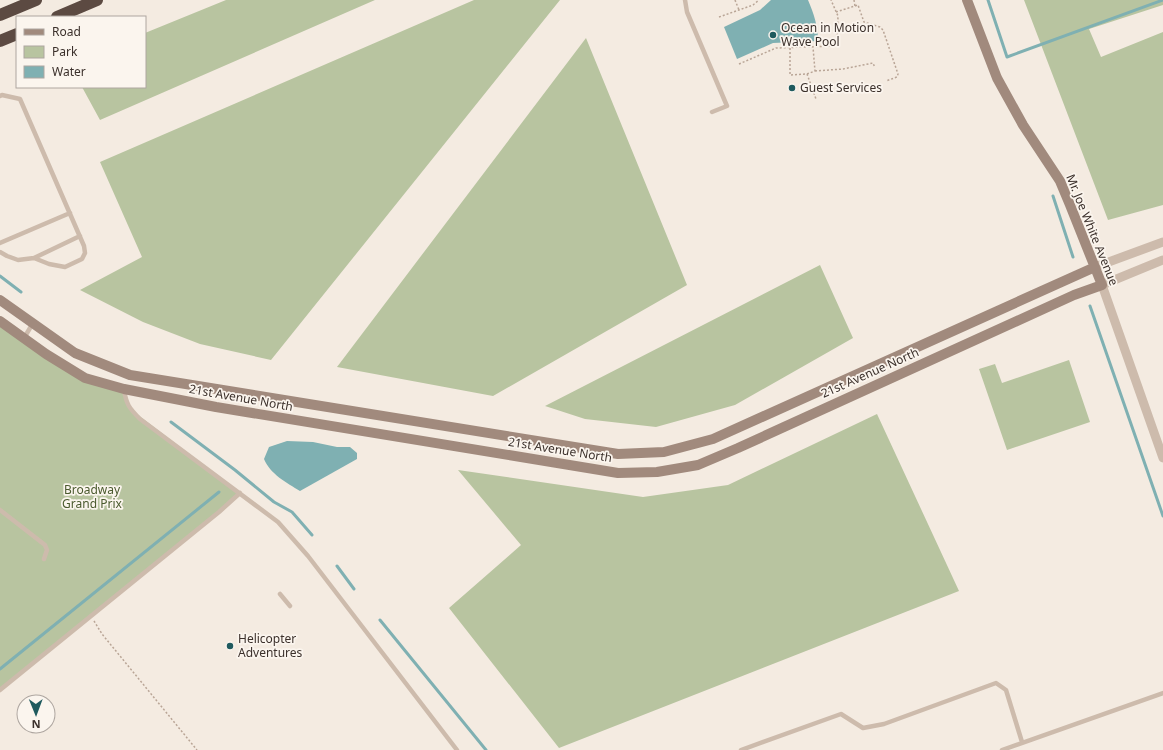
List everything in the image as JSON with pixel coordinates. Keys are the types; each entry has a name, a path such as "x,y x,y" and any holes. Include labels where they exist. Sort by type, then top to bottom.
{"highway":[{"path":"0,15 36,0"},
{"path":"59,16 97,0"},
{"path":"0,41 16,34"}],"street":[{"name":"Mr. Joe White Avenue","path":"967,0 997,78 1023,125 1060,181 1102,285 1159,436 1163,458"},
{"path":"1095,267 1163,242"},
{"path":"1102,285 1163,260"},
{"name":"21st Avenue North","path":"0,300 75,353 130,375 618,454 664,452 713,439 1095,267"},
{"name":"21st Avenue North","path":"0,321 46,354 85,378 124,389 216,407 618,473 657,472 698,465 1067,299 1102,285"}],"lane":[{"path":"685,0 687,12 727,106 712,112"},
{"path":"0,96 2,95 20,99 84,246 85,253 82,259 65,267 49,264 34,258"},
{"path":"0,243 70,213"},
{"path":"0,252 18,260 34,258 80,236"},
{"path":"24,338 33,323"},
{"path":"124,389 126,402 129,408 140,419 278,522 308,556 457,750"},
{"path":"0,690 219,512 240,493"},
{"path":"0,510 45,545 47,550 44,559"},
{"path":"280,594 290,606"},
{"path":"741,750 841,714 863,728 884,724 996,683 1006,690 1022,742"},
{"path":"1002,750 1163,693"}],"path":[{"path":"735,0 739,10"},
{"path":"719,17 753,5 759,0"},
{"path":"739,64 776,48 837,46 838,16 831,0"},
{"path":"854,0 855,6"},
{"path":"836,12 858,5 864,22 880,27 883,30 898,74 897,77 886,81"},
{"path":"813,47 815,71"},
{"path":"790,48 790,75 843,69 873,63 875,68"},
{"path":"807,74 816,99"},
{"path":"92,616 102,634 197,750"}],"green space":[{"path":"226,0 375,0 100,120 83,88 146,88 146,33"},
{"path":"474,0 560,0 271,360 200,344 143,322 80,290 142,257 100,162"},
{"path":"1024,0 1163,0 1163,5 1089,29 1101,57 1163,32 1163,205 1108,220"},
{"path":"586,38 687,285 493,396 337,367"},
{"path":"820,265 853,338 735,405 656,427 585,419 545,406"},
{"name":"Broadway Grand Prix","path":"0,325 85,378 124,389 129,408 240,493 0,690"},
{"path":"1069,360 1090,422 1007,450 979,369 995,364 1002,383"},
{"path":"877,414 959,591 559,748 449,608 521,545 458,470 643,497 728,485"}],"water":[{"name":"Ocean in Motion Wave Pool","path":"771,0 808,0 815,20 818,41 773,43 737,59 724,27 760,10"},
{"path":"287,441 313,442 337,447 350,447 357,453 357,459 300,491 275,474 264,459 269,447"}],"waterway":[{"path":"988,0 1007,57 1163,0"},
{"path":"1053,196 1073,257"},
{"path":"0,276 21,292"},
{"path":"1090,306 1163,516"},
{"path":"171,422 235,470 274,502 292,512 312,535"},
{"path":"0,669 219,492"},
{"path":"337,566 354,589"},
{"path":"380,620 486,750"}],"place":[{"name":"Ocean in Motion Wave Pool","path":"773,35"},
{"name":"Guest Services","path":"792,88"},
{"name":"Helicopter Adventures","path":"230,646"}]}
